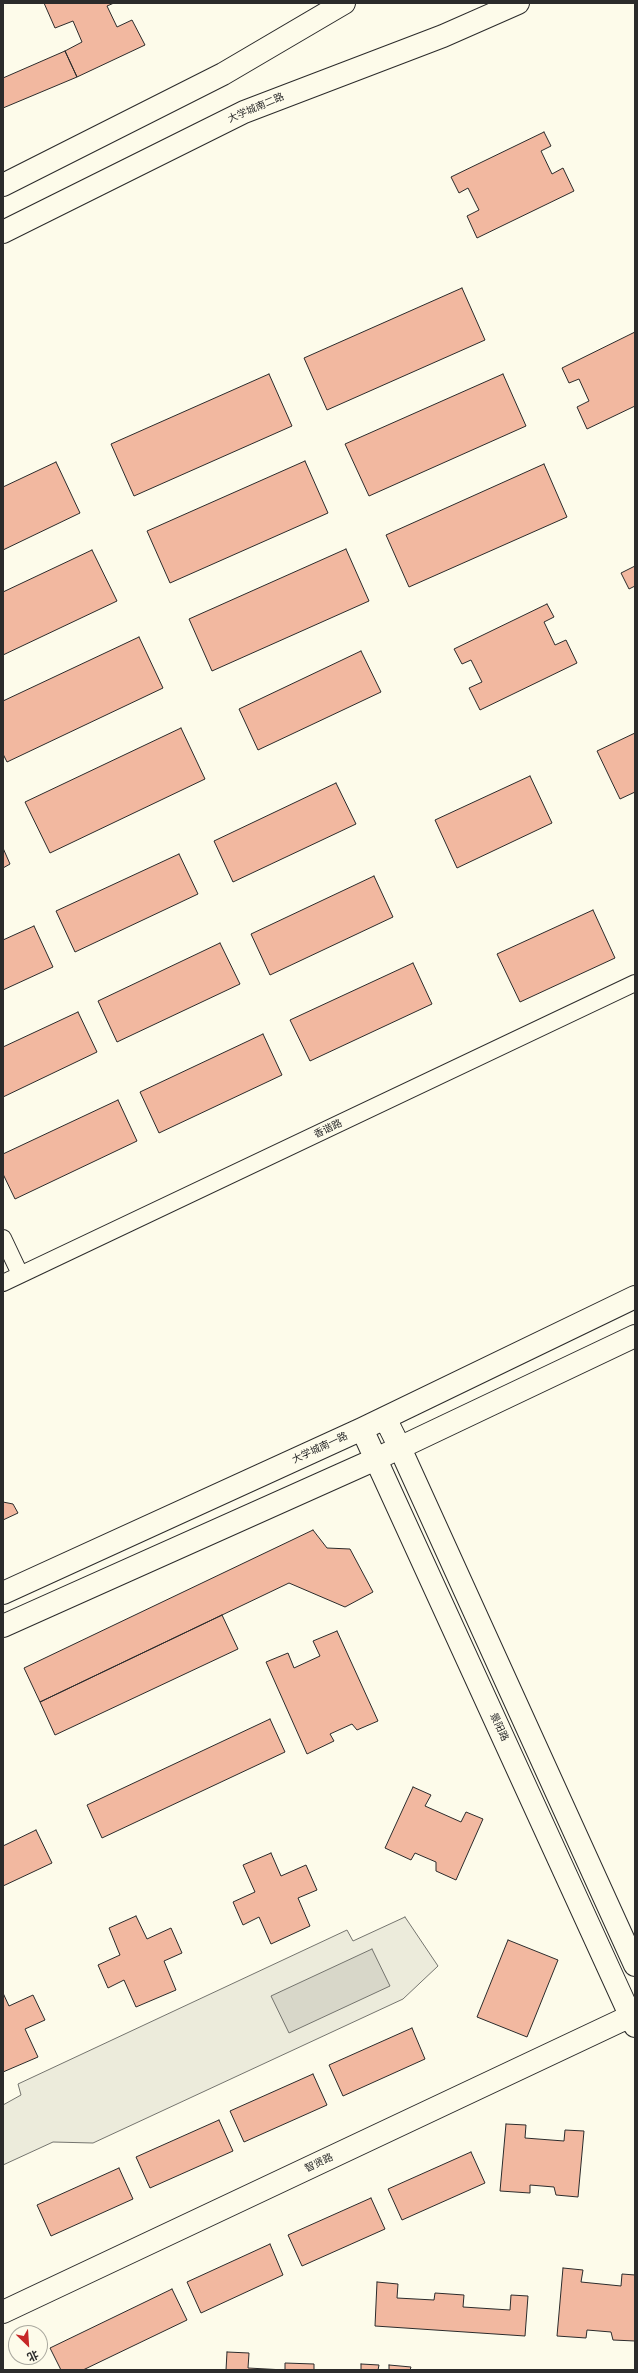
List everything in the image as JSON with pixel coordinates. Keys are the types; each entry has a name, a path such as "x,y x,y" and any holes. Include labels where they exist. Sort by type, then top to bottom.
{"main road":[{"path":"3,185 223,74 344,3"},
{"name":"大学城南二路","path":"3,232 244,112 443,36 518,3"},
{"name":"大学城南一路","path":"3,1593 362,1429 635,1297"},
{"path":"3,1626 400,1448 635,1336"},
{"path":"385,1418 635,1965"},
{"name":"景阳路","path":"362,1429 634,2018"},
{"name":"智贤路","path":"3,2312 634,2018"}],"street":[{"name":"香谐路","path":"3,1283 635,983"},
{"path":"3,1238 20,1274"}],"shaded area":[{"path":"405,1917 438,1966 403,1999 93,2143 53,2142 3,2165 3,2105 21,2095 18,2084 347,1930 353,1941"},
{"path":"372,1949 390,1986 289,2033 271,1996"}],"building":[{"path":"44,3 114,3 107,6 117,27 132,20 145,45 77,77 65,51 82,42 73,21 55,28"},
{"path":"65,51 77,77 3,108 3,78"},
{"path":"544,132 551,146 541,151 552,174 563,168 574,191 477,238 467,216 479,210 468,188 459,193 451,177"},
{"path":"462,288 485,340 327,410 304,358"},
{"path":"635,332 635,406 587,429 577,407 589,401 579,379 569,383 562,368"},
{"path":"269,374 292,426 134,496 111,444"},
{"path":"503,374 526,426 369,496 345,444"},
{"path":"305,461 328,513 170,583 147,531"},
{"path":"56,462 80,513 3,550 3,487"},
{"path":"544,464 567,517 409,587 386,535"},
{"path":"346,549 369,601 212,671 189,619"},
{"path":"92,550 117,601 3,655 3,592"},
{"path":"635,566 635,586 629,589 621,573"},
{"path":"547,604 554,617 544,622 555,645 566,640 577,663 480,710 469,688 482,682 471,660 462,664 454,649"},
{"path":"139,637 163,688 7,762 3,754 3,701"},
{"path":"361,651 381,692 258,750 239,709"},
{"path":"181,728 205,779 50,853 25,802"},
{"path":"635,733 635,792 620,799 597,751"},
{"path":"530,776 552,823 457,868 435,820"},
{"path":"336,783 356,824 233,882 214,841"},
{"path":"3,848 10,864 3,868"},
{"path":"179,854 198,894 75,952 56,911"},
{"path":"374,876 393,917 270,975 251,934"},
{"path":"593,910 615,958 520,1002 497,954"},
{"path":"34,926 53,967 3,990 3,940"},
{"path":"220,943 240,984 117,1042 98,1001"},
{"path":"413,963 432,1004 310,1061 290,1020"},
{"path":"78,1012 97,1052 3,1097 3,1047"},
{"path":"263,1034 282,1075 159,1133 140,1092"},
{"path":"118,1100 137,1141 15,1199 3,1174 3,1154"},
{"path":"3,1502 13,1504 18,1513 3,1520"},
{"path":"313,1530 327,1548 350,1549 373,1592 345,1607 289,1583 40,1702 24,1668"},
{"path":"222,1615 238,1649 55,1735 40,1702"},
{"path":"337,1631 378,1721 357,1730 352,1724 330,1734 334,1741 307,1754 266,1662 288,1653 294,1668 320,1656 313,1641"},
{"path":"270,1719 285,1752 102,1838 87,1805"},
{"path":"413,1787 431,1795 425,1806 461,1822 466,1812 483,1819 456,1880 436,1871 436,1862 415,1853 411,1860 385,1848"},
{"path":"36,1830 52,1863 3,1886 3,1846"},
{"path":"271,1853 281,1876 306,1865 317,1890 298,1898 310,1926 271,1944 259,1917 243,1925 233,1902 255,1892 243,1865"},
{"path":"136,1916 147,1939 171,1928 182,1953 164,1961 176,1990 136,2007 124,1980 108,1988 98,1965 120,1955 109,1928"},
{"path":"508,1940 558,1960 527,2037 477,2017"},
{"path":"3,1993 9,2006 33,1995 45,2020 25,2029 38,2057 3,2072"},
{"path":"412,2028 425,2059 343,2096 329,2065"},
{"path":"313,2074 327,2105 244,2142 230,2111"},
{"path":"219,2120 233,2151 150,2188 136,2157"},
{"path":"506,2124 526,2125 525,2138 564,2141 565,2130 584,2131 578,2197 556,2195 554,2187 530,2185 530,2193 500,2191"},
{"path":"471,2152 485,2183 402,2220 388,2189"},
{"path":"119,2168 133,2199 51,2236 37,2205"},
{"path":"371,2198 385,2229 302,2266 288,2235"},
{"path":"270,2244 283,2275 201,2313 187,2282"},
{"path":"563,2268 583,2270 581,2282 621,2286 622,2274 635,2275 635,2341 613,2340 611,2332 587,2330 586,2338 557,2336"},
{"path":"377,2282 398,2284 397,2298 434,2300 435,2293 464,2295 463,2307 510,2310 511,2295 528,2296 525,2336 375,2326"},
{"path":"172,2289 187,2320 83,2370 61,2370 50,2348"},
{"path":"227,2352 249,2353 248,2368 285,2370 226,2370"},
{"path":"285,2363 314,2364 314,2370 285,2370"},
{"path":"361,2364 379,2365 378,2370 361,2370"},
{"path":"389,2365 411,2367 410,2370 389,2370"}]}
